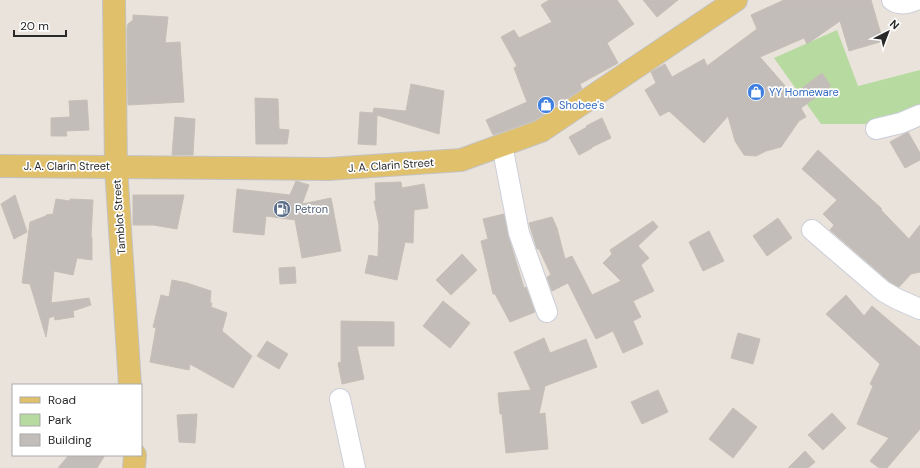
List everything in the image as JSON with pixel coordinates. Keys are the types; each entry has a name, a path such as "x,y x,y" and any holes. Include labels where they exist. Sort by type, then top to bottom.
{"main road":[{"name":"Tamblot Street","path":"114,0 116,167 130,384"},
{"name":"J. A. Clarin Street","path":"0,166 328,169 461,160 542,131 736,0"},
{"path":"134,468 135,456"}],"street":[{"path":"892,0 894,2 907,4 916,0"},
{"path":"876,129 901,123 920,115"},
{"path":"502,145 519,233 547,312"},
{"path":"812,230 883,291 920,309"},
{"path":"340,399 355,468"}],"green space":[{"path":"837,30 858,86 920,70 920,109 866,124 821,124 774,58"}],"building":[{"path":"549,0 617,0 634,24 607,43 618,63 580,84 582,89 536,120 493,135 486,120 527,102 514,68 517,66 501,37 514,30 519,38 552,22 541,5"},
{"path":"643,0 678,0 657,17"},
{"path":"784,0 871,0 883,41 849,51 840,21 807,44 804,38 760,57 793,95 822,73 831,86 801,108 806,117 799,121 781,147 766,151 756,156 744,155 735,141 728,116 704,143 669,111 660,116 645,90 656,83 651,72 665,64 672,77 704,59 707,66 757,29 751,15"},
{"path":"133,15 168,17 165,43 180,42 184,102 128,105 127,29 128,24 133,20"},
{"path":"411,84 444,91 439,134 377,115 376,145 358,144 360,112 373,113 374,108 406,111"},
{"path":"255,98 278,99 279,129 289,130 287,144 256,144"},
{"path":"87,100 89,130 66,131 67,136 51,136 51,118 70,117 69,101"},
{"path":"175,117 195,119 193,155 172,155"},
{"path":"602,118 611,138 579,155 569,137"},
{"path":"908,132 920,153 920,160 905,168 890,142"},
{"path":"818,150 882,209 881,210 909,239 920,225 920,272 911,274 899,287 890,282 830,230 834,225 823,214 837,200 802,169"},
{"path":"296,181 309,185 302,204 331,198 341,251 302,258 295,220 266,216 264,235 233,232 237,189 290,195"},
{"path":"401,182 402,188 424,184 428,208 414,210 413,243 405,242 397,280 365,273 369,255 378,257 379,225 374,201 376,201 375,183"},
{"path":"15,195 27,232 14,239 1,204"},
{"path":"133,195 184,195 177,229 153,225 133,225"},
{"path":"56,199 70,201 70,199 93,200 91,237 92,260 77,258 73,275 54,271 51,303 89,298 91,305 73,311 74,317 55,320 54,316 49,318 46,337 30,284 22,283 30,222 46,215 53,214"},
{"path":"504,214 508,235 524,288 526,287 535,312 510,322 495,294 493,294 481,241 488,239 483,219"},
{"path":"552,217 557,228 565,259 572,256 592,295 621,281 603,263 612,254 610,250 653,221 658,227 638,246 649,258 641,265 654,291 633,301 641,317 633,321 643,344 623,353 613,331 596,339 568,283 552,291 547,277 551,275 539,249 537,249 529,223"},
{"path":"778,218 792,238 767,256 753,236"},
{"path":"709,231 724,261 703,271 689,242"},
{"path":"462,254 477,270 451,295 436,280"},
{"path":"295,267 296,283 280,284 279,268"},
{"path":"172,280 211,291 211,307 227,313 222,331 252,356 233,388 190,364 189,370 150,362 156,328 153,327 161,295 169,297"},
{"path":"846,295 864,316 872,306 920,347 920,429 887,468 879,468 870,461 889,438 857,424 873,386 870,384 880,364 826,314"},
{"path":"443,301 470,323 450,348 423,326"},
{"path":"341,321 394,322 394,346 357,346 364,379 342,384 338,363 341,362"},
{"path":"738,333 760,339 753,364 731,358"},
{"path":"544,338 550,353 586,339 597,367 545,386 539,414 545,413 548,449 506,453 498,393 531,390 514,352"},
{"path":"267,341 288,354 279,369 257,356"},
{"path":"658,390 668,412 642,424 631,402"},
{"path":"733,408 757,427 733,458 709,439"},
{"path":"832,413 846,428 823,450 808,435"},
{"path":"197,414 195,443 179,442 177,415"},
{"path":"805,451 815,462 808,468 788,468"},
{"path":"68,456 104,456 97,468 58,468"}],"place":[{"name":"YY Homeware","path":"756,92"},
{"name":"Shobee's","path":"546,105"},
{"name":"Petron","path":"282,209"}]}
